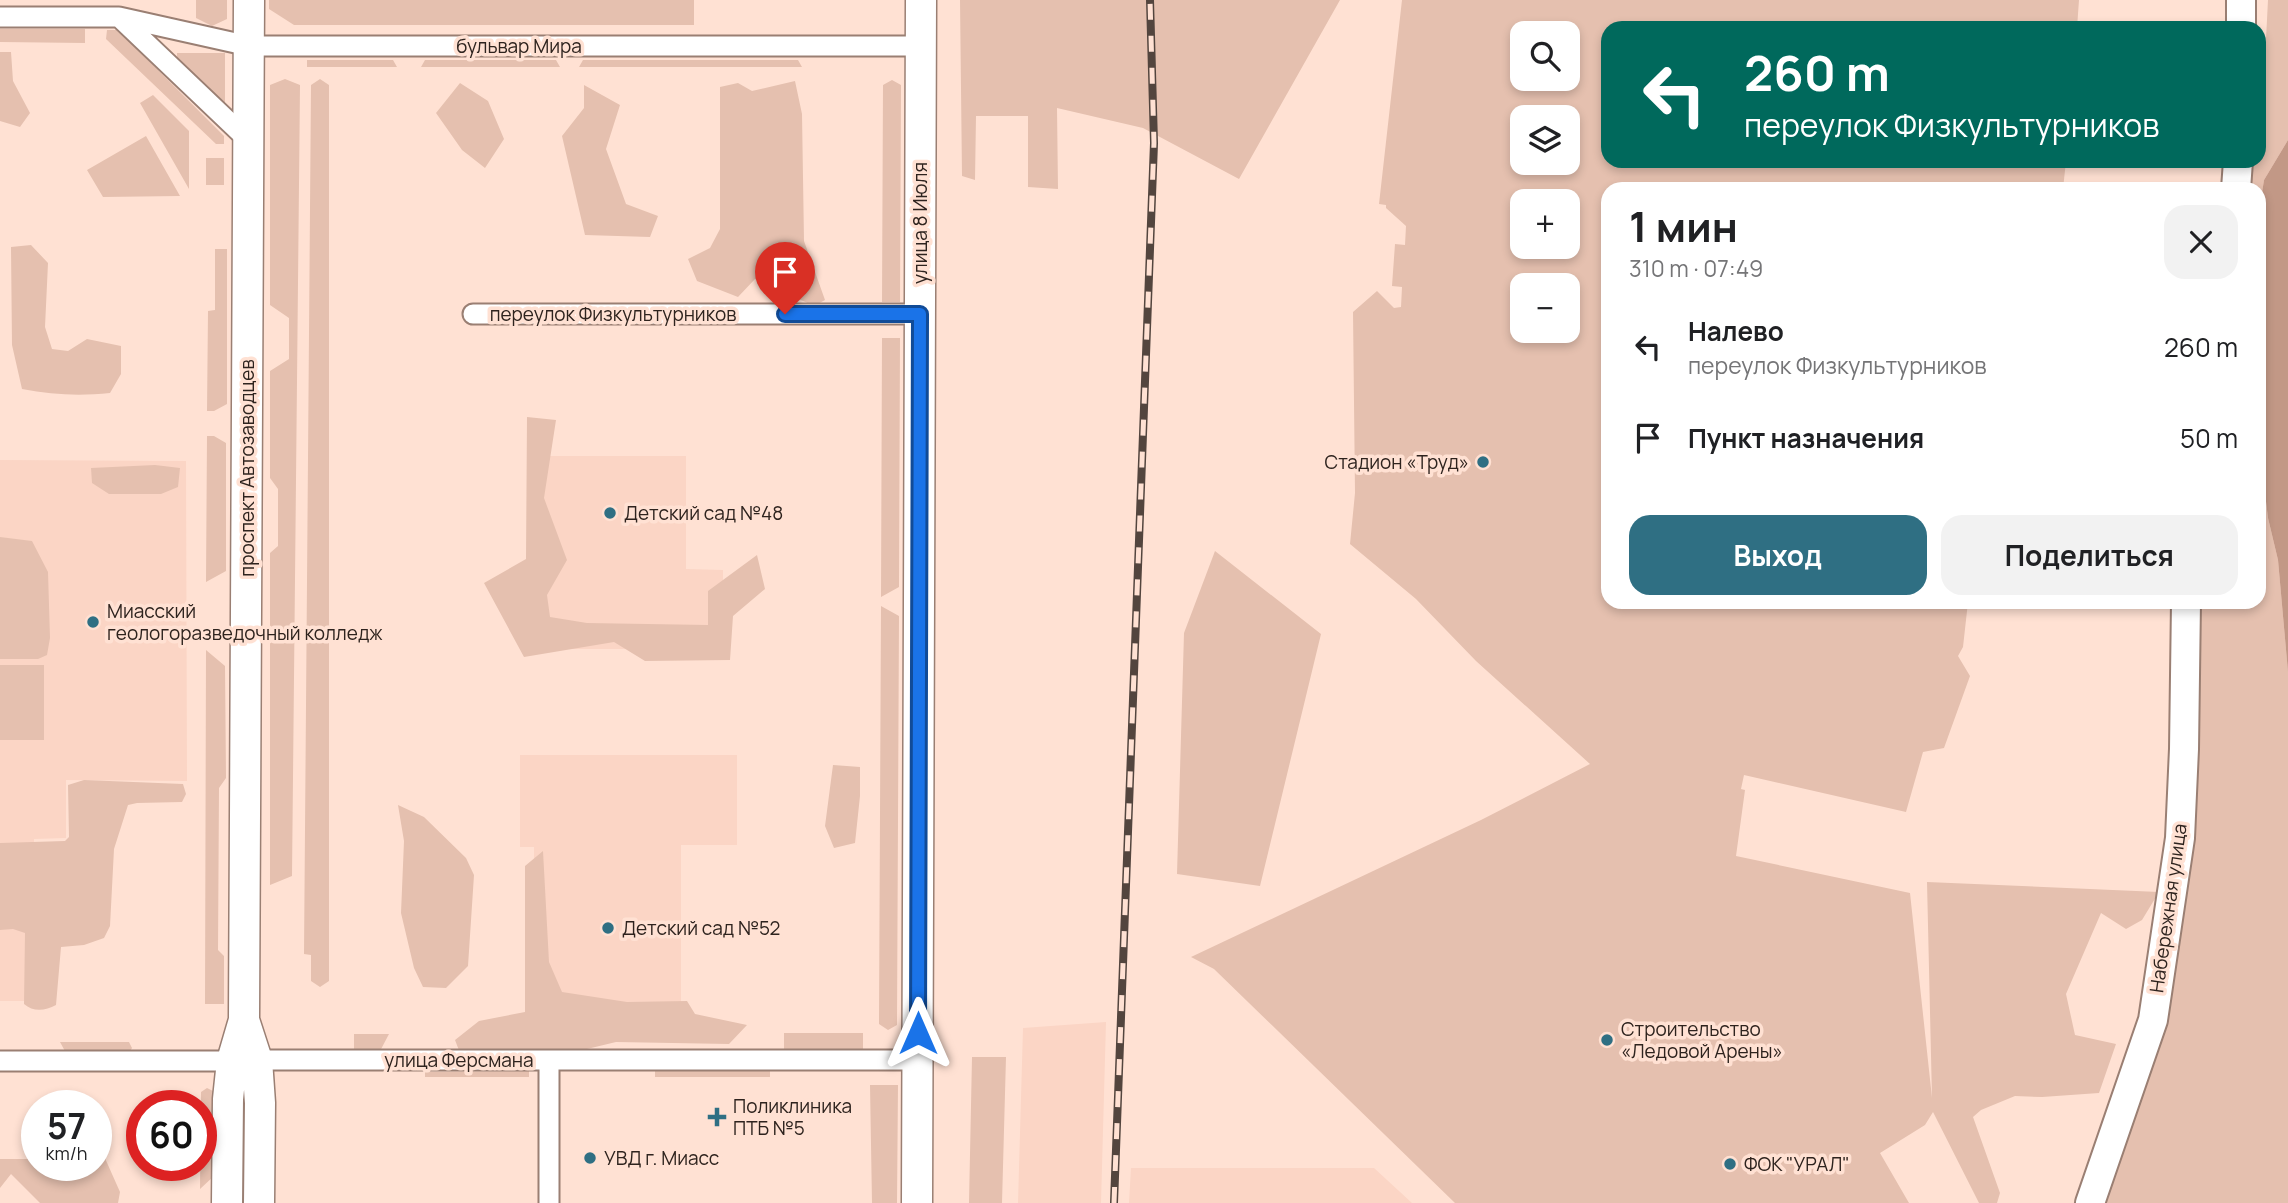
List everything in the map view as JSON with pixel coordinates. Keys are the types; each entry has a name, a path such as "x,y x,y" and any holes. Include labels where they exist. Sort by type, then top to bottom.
{"main road":[{"name":"проспект Автозаводцев","path":"248,0 244,1061 260,1103 259,1203"},
{"name":"улица 8 Июля","path":"917,1203 921,0"},
{"name":"проспект Автозаводцев","path":"227,1203 228,1099 244,1061"}],"street":[{"path":"2241,0 2241,21"},
{"name":"бульвар Мира","path":"0,17 119,17 249,46 921,46"},
{"path":"119,17 248,140"},
{"name":"переулок Физкультурников","path":"473,314 920,314"},
{"name":"Набережная улица","path":"2090,1203 2153,1020 2180,838 2186,609"},
{"path":"549,1060 549,1203"},
{"name":"улица Ферсмана","path":"0,1061 918,1060"}],"shaded area":[{"path":"196,0 227,0 227,19 212,26 196,18"},
{"path":"269,0 694,0 694,25 294,25 269,9"},
{"path":"960,0 1340,0 1239,179 1143,128 1057,108 1058,189 1028,187 1028,116 976,116 975,180 962,176"},
{"path":"1402,0 2079,0 2078,21 1601,21 1601,168 2065,168 2064,182 1601,182 1601,609 1967,609 1963,647 1958,656 1970,676 1944,748 1923,752 1906,812 1744,775 1741,789 1745,790 1736,856 1910,893 1932,1098 1927,882 2159,892 2142,920 2126,929 2101,913 2066,994 2075,1035 2116,1044 2099,1093 2015,1096 1981,1110 1973,1117 2000,1193 1997,1203 1979,1203 1933,1112 1925,1125 1880,1153 1909,1203 1455,1203 1214,969 1191,957 1481,820 1590,764 1476,661 1416,599 1350,544 1355,493 1353,312 1377,291 1394,308 1401,307 1402,287 1392,286 1395,244 1405,245 1406,226 1386,205 1379,204"},
{"path":"2268,0 2288,0 2288,140 2264,182 2246,182 2247,168 2266,168"},
{"path":"0,29 85,29 85,43 0,42"},
{"path":"107,30 118,30 224,136 224,144 216,144 106,39"},
{"path":"0,52 11,52 13,81 30,113 20,127 0,121"},
{"path":"177,53 225,53 225,103 177,60"},
{"path":"307,60 393,60 397,67 307,67"},
{"path":"425,60 556,60 560,67 421,67"},
{"path":"583,60 798,60 802,67 579,67"},
{"path":"285,79 300,85 292,876 270,885 270,553 278,546 278,489 270,478 270,371 289,359 289,318 270,305 270,85"},
{"path":"320,79 329,85 329,981 320,987 311,981 311,955 304,954 311,85"},
{"path":"892,80 901,85 900,302 882,302 883,85"},
{"path":"795,81 802,114 804,241 825,300 814,306 755,279 738,297 697,281 688,259 710,248 720,229 720,87 738,83 752,91"},
{"path":"460,83 488,101 504,139 485,168 462,150 436,113"},
{"path":"584,85 620,105 606,149 626,204 658,216 650,237 585,235 562,136 584,108"},
{"path":"153,95 189,131 189,189 140,103"},
{"path":"146,136 180,196 103,197 87,170"},
{"path":"2288,140 2288,672 2278,560 2266,502 2264,180"},
{"path":"206,158 224,158 224,185 206,185"},
{"path":"31,245 48,263 45,327 52,349 68,351 87,339 121,346 121,374 110,393 66,394 22,389 12,345 11,247"},
{"path":"215,249 227,249 227,404 214,411 207,411 208,311 215,310"},
{"path":"882,338 900,338 899,587 881,597"},
{"path":"527,417 556,420 544,498 567,560 547,595 550,617 587,623 708,625 708,591 757,555 765,589 733,616 730,660 645,661 614,642 524,657 484,583 526,559"},
{"path":"207,436 214,436 226,443 226,571 206,582"},
{"name":"Детский сад №48","path":"535,456 686,456 686,569 723,570 723,649 535,649"},
{"name":"Миасский геологоразведочный колледж","path":"0,460 186,461 187,781 66,780 66,838 34,839 35,1001 0,1001"},
{"path":"155,465 180,468 178,487 161,494 109,494 92,483 91,468"},
{"path":"2266,502 2278,560 2288,672 2288,1203 2106,1203 2166,1024 2197,609 2266,609"},
{"path":"0,537 32,541 48,572 50,638 47,655 38,659 0,659"},
{"path":"1215,551 1321,634 1260,886 1177,874 1184,633"},
{"path":"881,606 899,616 897,1025 888,1030 879,1024"},
{"path":"206,650 225,666 226,778 219,788 218,950 224,956 224,1004 205,1004"},
{"path":"0,665 44,665 44,740 0,740"},
{"name":"Детский сад №52","path":"520,755 737,755 737,845 681,845 681,1009 534,1009 534,847 520,847"},
{"path":"833,765 860,767 855,843 834,848 825,826"},
{"path":"84,780 183,784 186,794 182,802 128,805 114,849 110,926 104,938 84,945 61,947 56,1005 35,1009 24,1004 25,933 13,929 0,930 0,843 65,841 69,837 68,785"},
{"path":"398,805 424,817 466,858 474,875 468,966 446,988 423,987 414,968 401,913 404,841"},
{"path":"543,851 549,962 562,992 627,1002 687,1001 695,1014 747,1025 729,1044 616,1042 562,1055 465,1066 455,1040 479,1021 525,1012 525,866"},
{"path":"1106,1022 1101,1203 1018,1203 1023,1028"},
{"path":"784,1033 863,1033 863,1052 784,1052"},
{"path":"354,1034 389,1034 379,1053 354,1053"},
{"path":"60,1042 129,1042 132,1048 129,1053 66,1053"},
{"path":"972,1057 1006,1057 1002,1203 969,1203"},
{"path":"529,1071 529,1077 425,1077 425,1072"},
{"path":"655,1071 770,1071 770,1077 655,1077"},
{"path":"870,1085 898,1085 897,1203 872,1203"},
{"path":"0,1159 21,1159 21,1181 112,1181 112,1174 120,1192 118,1203 40,1203 11,1174 0,1188"},
{"path":"1131,1168 1374,1168 1412,1203 1129,1203"},
{"path":"200,1181 209,1181 200,1189"}],"railway":[{"path":"1114,1203 1154,143 1150,0"}],"place":[{"name":"Стадион «Труд»","path":"1483,462"},
{"name":"Детский сад №48","path":"610,513"},
{"name":"Миасский геологоразведочный колледж","path":"93,622"},
{"name":"Детский сад №52","path":"608,928"},
{"name":"Строительство «Ледовой Арены»","path":"1607,1040"},
{"name":"Поликлиника ПТБ №5","path":"717,1117"},
{"name":"УВД г. Миасс","path":"590,1158"},
{"name":"ФОК \"УРАЛ\"","path":"1730,1164"}],"route":[{"path":"785,314 920,314 918,1033"}]}
